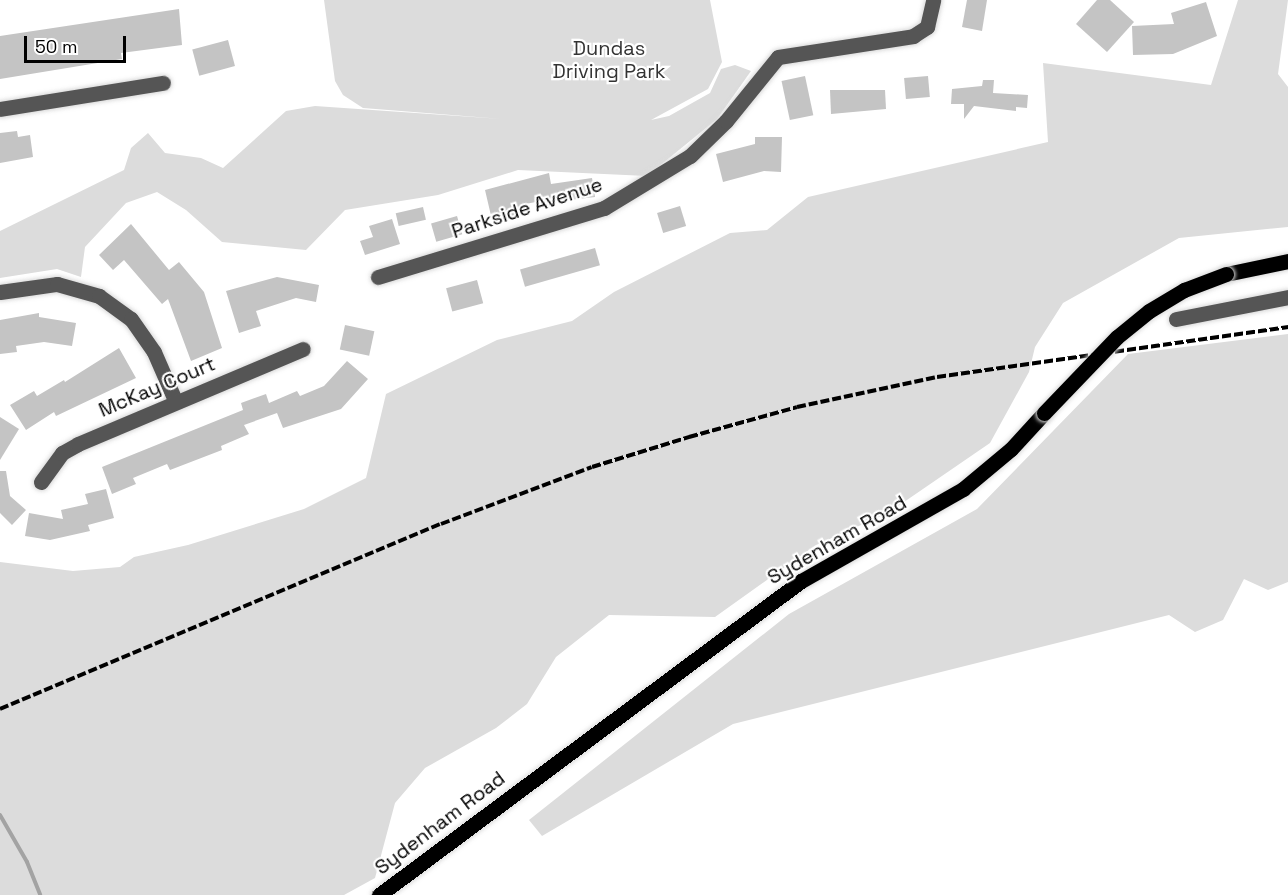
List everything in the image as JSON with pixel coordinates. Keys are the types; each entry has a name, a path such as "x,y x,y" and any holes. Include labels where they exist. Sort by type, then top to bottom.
{"main road":[{"name":"Sydenham Road","path":"379,895 801,581 963,489 1011,449 1117,337 1149,311 1184,290 1226,274 1288,261"}],"street":[{"name":"Parkside Avenue","path":"378,277 604,208 690,156 726,121 778,57 913,36 927,27 933,0"},
{"path":"0,109 163,83"},
{"path":"0,292 57,284 99,296 131,319 154,352 175,400"},
{"path":"1176,319 1288,297"},
{"name":"McKay Court","path":"41,482 62,453 175,400 303,349"}],"green space":[{"name":"Dundas Driving Park","path":"324,0 710,0 722,62 708,89 651,120 669,116 710,93 721,69 735,65 751,71 717,119 647,176 518,170 438,195 345,210 306,250 222,242 186,210 157,192 126,203 85,247 81,277 57,269 0,278 0,231 124,170 131,148 148,133 165,153 201,158 223,168 286,111 315,106 502,119 363,108 343,95 335,81"},
{"path":"1238,0 1288,0 1278,74 1288,87 1288,227 1179,238 1063,303 1035,347 1029,372 990,443 888,513 816,545 715,617 609,615 556,657 527,704 496,728 425,768 395,803 375,878 344,895 0,895 0,562 73,571 120,567 134,557 188,545 304,509 366,478 386,394 497,340 572,321 614,292 730,233 767,230 808,197 1048,142 1043,63 1211,85"},
{"path":"1288,334 1288,582 1268,590 1244,579 1223,620 1195,632 1169,615 733,724 542,836 529,820 789,614 977,509 1128,354"}],"building":[{"path":"967,0 987,0 982,31 962,27"},
{"path":"1097,0 1110,0 1134,22 1107,52 1076,24"},
{"path":"1206,2 1217,36 1173,54 1133,55 1132,26 1174,24 1171,13"},
{"path":"179,9 182,45 121,53 122,59 0,79 0,36"},
{"path":"228,40 235,66 199,76 192,50"},
{"path":"805,76 813,115 790,120 782,81"},
{"path":"928,76 930,97 906,99 904,78"},
{"path":"983,80 994,80 993,93 1028,95 1027,108 1016,107 1016,111 974,106 964,119 964,104 951,104 952,89 982,86"},
{"path":"830,90 885,90 886,109 831,114"},
{"path":"17,131 18,137 30,135 33,157 0,163 0,133"},
{"path":"755,137 782,137 781,172 764,171 723,182 716,154 755,144"},
{"path":"549,173 551,184 592,178 595,197 562,201 562,197 520,205 522,214 492,220 485,190"},
{"path":"680,206 686,226 663,233 657,213"},
{"path":"423,207 426,220 399,226 396,213"},
{"path":"457,216 462,234 436,242 431,223"},
{"path":"392,219 400,244 365,255 360,241 373,237 369,226"},
{"path":"131,224 169,270 179,262 204,292 222,348 191,361 168,299 162,304 124,260 113,270 99,255"},
{"path":"595,248 600,265 525,287 520,269"},
{"path":"277,277 319,285 316,302 296,298 256,311 261,326 239,333 226,291"},
{"path":"477,280 483,303 452,311 446,288"},
{"path":"39,313 39,317 76,323 72,346 44,342 16,346 17,352 0,354 0,320"},
{"path":"345,325 374,331 369,356 340,349"},
{"path":"119,348 136,378 56,416 54,412 26,430 10,405 34,391 37,396 64,380 65,382"},
{"path":"347,361 368,379 341,409 283,428 277,413 244,425 249,434 221,446 222,450 170,470 167,464 133,478 136,484 112,494 102,467 243,410 241,403 266,394 269,403 297,391 300,396 324,386"},
{"path":"0,417 19,429 0,460"},
{"path":"0,471 6,471 10,496 26,510 12,525 0,513"},
{"path":"106,489 114,518 88,525 90,531 50,540 25,536 29,513 63,519 61,510 88,504 85,494"}],"waterway":[{"path":"0,815 27,862 40,895"}],"railway":[{"path":"0,709 441,524 592,467 689,437 797,407 937,377 1288,327"}]}
